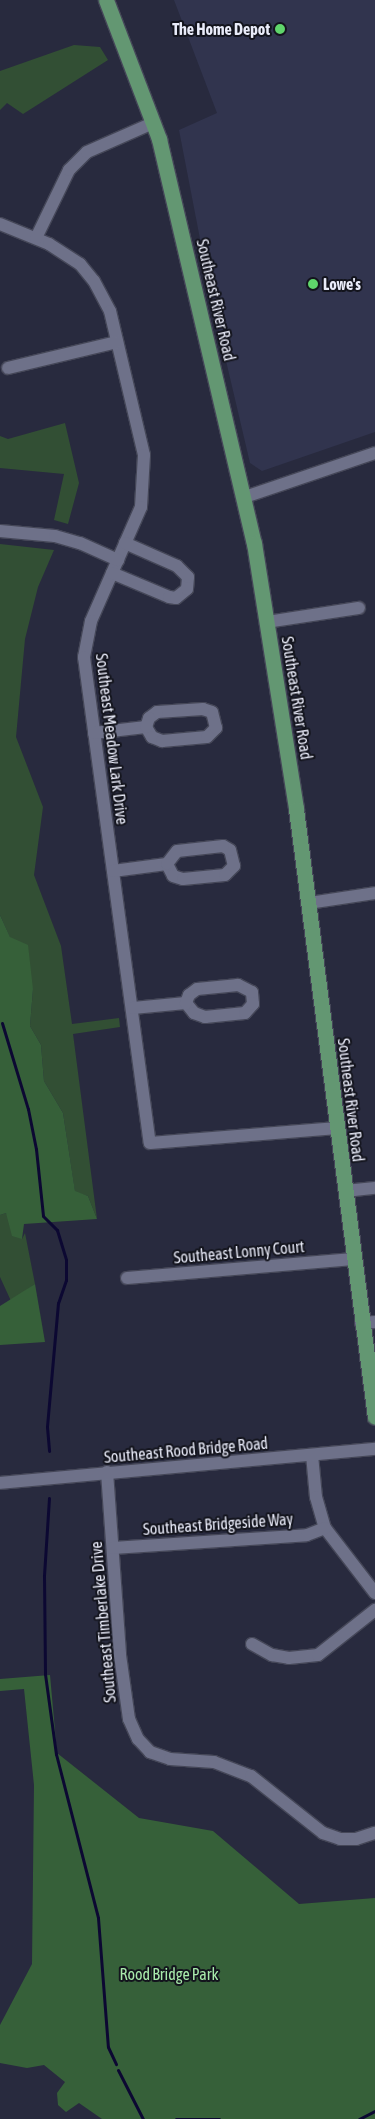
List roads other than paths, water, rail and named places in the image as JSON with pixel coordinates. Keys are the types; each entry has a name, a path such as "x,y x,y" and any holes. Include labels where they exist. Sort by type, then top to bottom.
{"main road":[{"name":"Southeast River Road","path":"106,0 153,123 245,497 267,622 309,903 353,1259 368,1322 375,1417"}],"street":[{"path":"36,238 69,170 87,152 153,123"},
{"name":"Southeast Meadow Lark Drive","path":"0,224 36,238 80,264 94,281 110,311 140,436 145,473 141,506 112,573 85,644 94,733 150,1143 337,1128"},
{"path":"8,368 117,342"},
{"path":"245,497 375,453"},
{"path":"0,530 55,536 80,542 118,560"},
{"path":"112,573 169,597 176,598 186,589 188,577 178,566 125,543"},
{"path":"267,622 359,608"},
{"path":"203,709 214,716 216,728 207,737 162,741 152,737 146,727 149,718 157,712 203,709"},
{"path":"94,733 146,727"},
{"path":"113,871 167,864 177,851 223,846 230,850 234,866 224,875 183,879 173,876 167,864"},
{"path":"309,903 375,893"},
{"path":"238,985 252,992 253,1004 245,1013 205,1017 194,1013 186,1003 188,996 197,989 238,985"},
{"path":"133,1008 186,1003"},
{"path":"345,1191 375,1188"},
{"name":"Southeast Lonny Court","path":"127,1278 353,1259"},
{"name":"Southeast Rood Bridge Road","path":"0,1483 375,1449"},
{"path":"312,1455 316,1497 325,1528 375,1593"},
{"name":"Southeast Timberlake Drive","path":"107,1472 120,1655 129,1719 138,1739 150,1752 170,1759 214,1762 252,1776 323,1833 340,1839 356,1839 375,1833"},
{"name":"Southeast Bridgeside Way","path":"112,1548 307,1534 325,1528"},
{"path":"252,1644 272,1654 288,1658 318,1654 375,1610"}],"waterway":[{"path":"2,1023 28,1109 36,1149 43,1216 57,1230 66,1260 66,1280 58,1303 47,1427 49,1451"},
{"path":"49,1498 44,1576 45,1674 56,1754 98,1918 108,2047 116,2064"},
{"path":"118,2070 143,2119"},
{"path":"359,2119 375,2111"},
{"path":"176,2119 219,2119"}],"place":[{"name":"The Home Depot","path":"280,29"},
{"name":"Lowe's","path":"313,284"}],"park label":[{"name":"Rood Bridge Park","path":"169,1974"}]}
